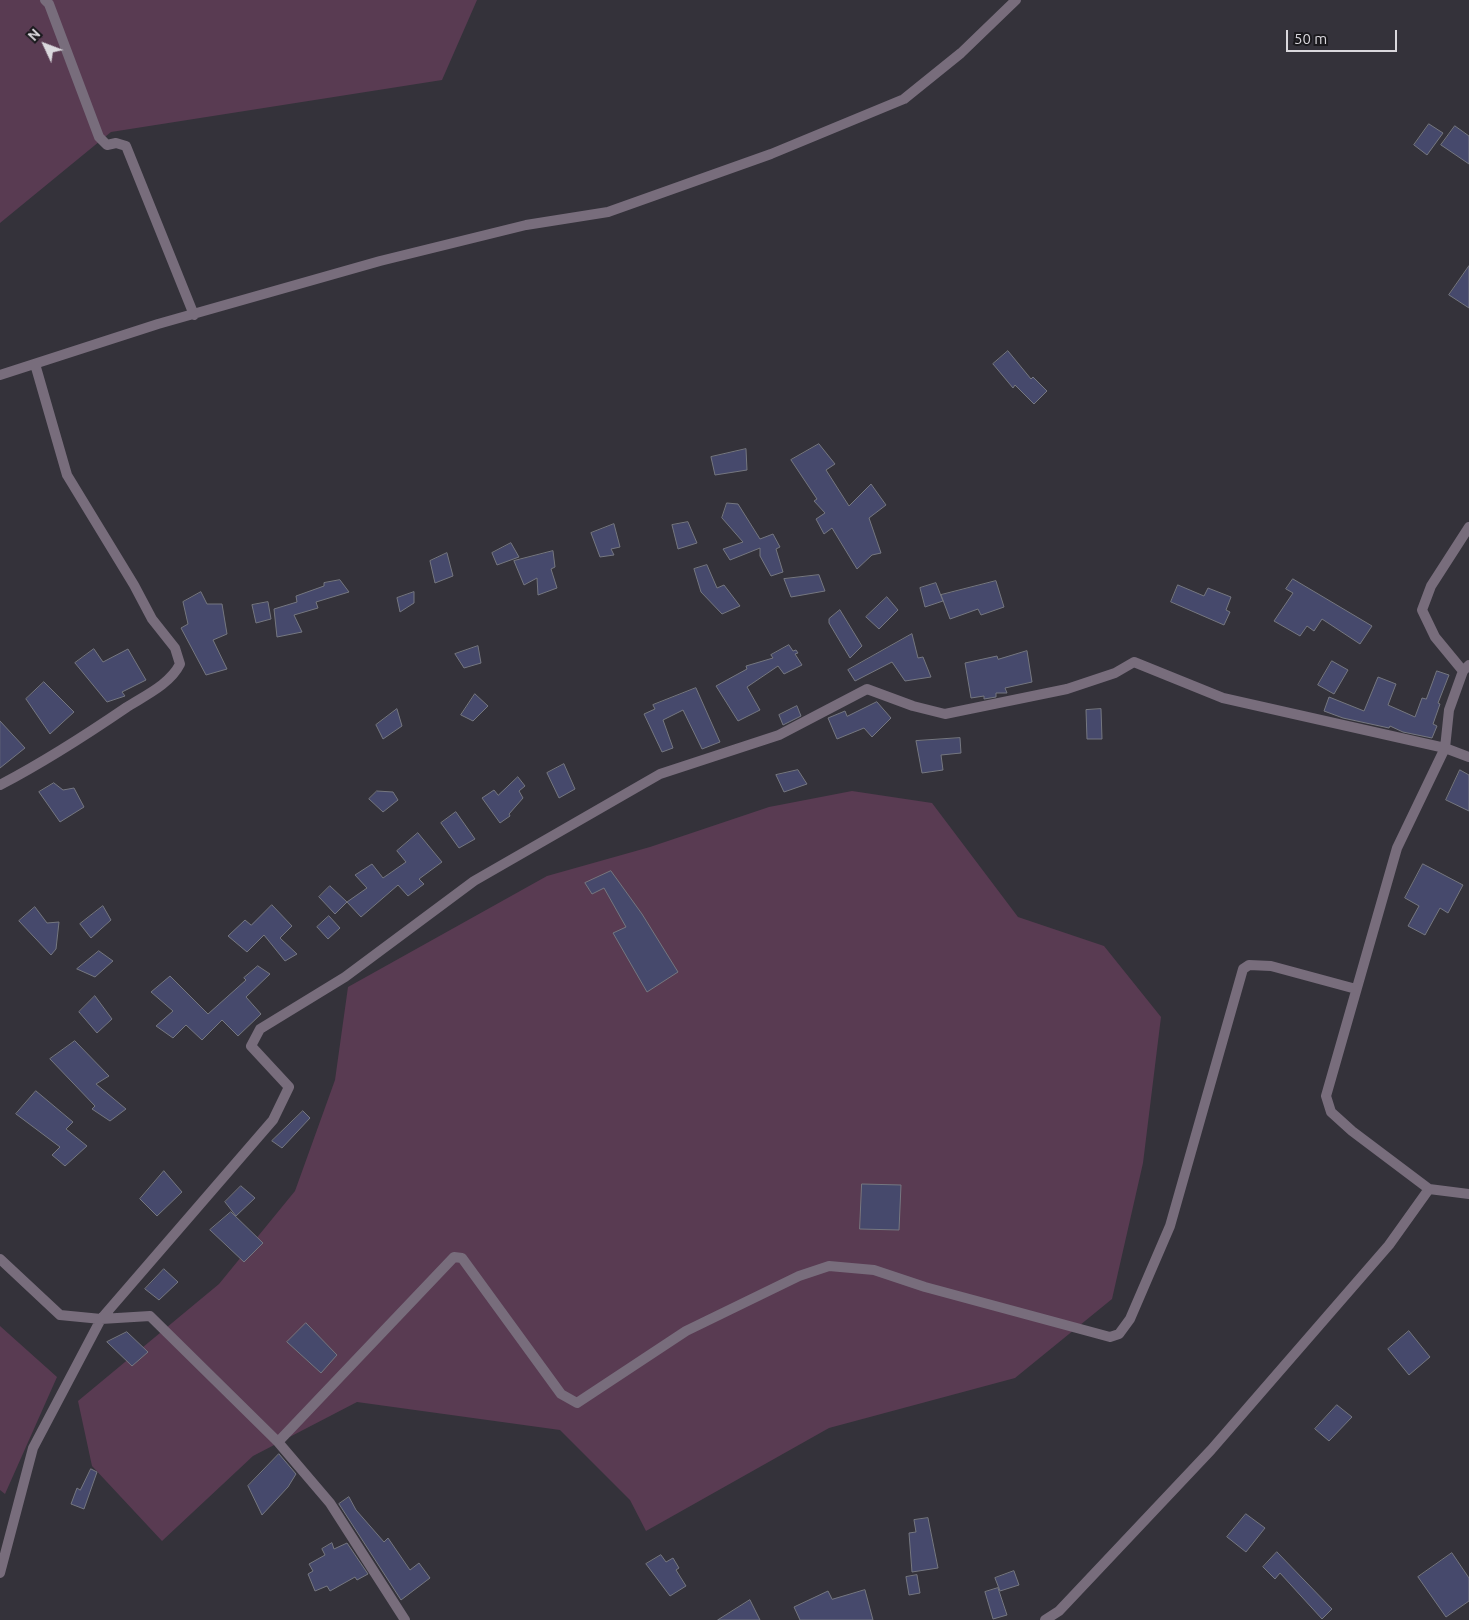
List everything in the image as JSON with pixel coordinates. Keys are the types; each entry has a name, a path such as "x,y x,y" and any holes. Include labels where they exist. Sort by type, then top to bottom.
{"street":[{"path":"45,0 49,4 99,137 107,145 116,143 126,146 194,315"},
{"path":"0,375 158,324 380,261 526,225 608,212 770,154 904,99 961,53 1016,0"},
{"path":"0,785 54,757 174,675 180,664 175,648 152,619 134,585 67,475 35,364"},
{"path":"1469,527 1431,586 1422,610 1435,637 1466,668 1449,710 1445,748 1397,848 1326,1096 1331,1112 1352,1131 1429,1189 1469,1194"},
{"path":"0,1573 33,1448 101,1319 272,1120 289,1087 251,1046 260,1029 345,977 474,881 660,774 779,735 867,689 913,706 945,714 1067,689 1115,673 1134,662 1223,698 1445,748 1469,757"},
{"path":"278,1442 454,1257 462,1258 561,1394 577,1403 686,1331 800,1276 829,1266 874,1270 1110,1337 1119,1334 1130,1319 1170,1226 1243,969 1249,965 1271,966 1356,989"},
{"path":"1045,1620 1059,1611 1211,1450 1390,1245 1429,1189"},
{"path":"0,1259 60,1315 101,1319 150,1316 278,1442 330,1503 405,1620"}],"shaded area":[{"path":"0,0 477,0 442,80 111,132 0,223"},
{"path":"852,791 932,803 1018,917 1104,946 1161,1017 1143,1163 1112,1299 1015,1378 829,1428 646,1531 630,1500 560,1430 357,1402 253,1456 162,1541 92,1466 78,1401 219,1284 295,1191 335,1080 348,987 547,876 650,847 769,807"},
{"path":"0,1326 57,1377 5,1494 0,1490"}],"building":[{"path":"1429,124 1443,133 1427,155 1414,145"},
{"path":"1455,126 1469,136 1469,164 1441,145"},
{"path":"1469,266 1469,308 1449,295"},
{"path":"1008,351 1031,379 1033,377 1047,391 1034,404 1015,385 1013,388 993,364"},
{"path":"819,444 835,464 826,470 849,506 871,484 886,505 869,518 881,553 872,555 857,569 832,528 824,534 816,519 825,513 814,501 817,499 791,460"},
{"path":"746,449 747,470 715,475 711,457"},
{"path":"727,503 738,504 760,539 773,534 780,547 776,549 783,572 771,576 760,556 760,548 730,560 723,549 743,542 722,518"},
{"path":"688,522 697,543 678,549 672,525"},
{"path":"614,524 620,547 611,549 614,555 600,557 591,533"},
{"path":"511,543 519,557 497,565 492,553"},
{"path":"553,551 555,567 551,569 557,588 538,595 537,578 524,585 514,561"},
{"path":"447,553 453,576 435,583 430,561"},
{"path":"707,565 717,588 724,585 740,606 722,614 701,592 694,569"},
{"path":"819,575 825,591 791,597 784,579"},
{"path":"1293,579 1372,626 1360,644 1322,619 1314,631 1307,626 1300,636 1274,621 1293,593 1286,589"},
{"path":"340,580 349,592 316,602 318,608 294,615 302,632 277,637 274,609 297,602 296,596 324,586 324,583"},
{"path":"996,581 1004,607 981,615 978,609 950,619 941,595"},
{"path":"936,583 943,601 925,607 920,588"},
{"path":"1178,585 1204,596 1208,588 1231,597 1226,610 1230,612 1224,625 1171,602"},
{"path":"201,592 207,604 222,604 227,634 213,640 227,669 206,675 181,628 188,624 183,602"},
{"path":"414,592 414,603 400,612 397,598"},
{"path":"887,597 898,610 879,629 866,617"},
{"path":"268,602 271,619 256,623 252,605"},
{"path":"840,610 862,646 850,658 829,623 829,619"},
{"path":"912,634 918,658 923,657 931,677 905,681 892,662 855,681 848,670"},
{"path":"789,645 793,651 796,650 798,653 795,654 802,665 784,674 778,666 747,687 760,710 738,721 716,686 747,669 746,666 773,658 771,655"},
{"path":"478,646 481,663 464,668 455,654"},
{"path":"94,649 103,662 128,649 146,680 122,692 125,696 107,702 75,663"},
{"path":"1027,651 1032,682 1005,688 1007,693 996,693 996,697 984,699 984,696 971,698 965,663 997,656 998,659"},
{"path":"1332,661 1348,670 1334,694 1318,685"},
{"path":"1437,671 1449,675 1438,703 1440,704 1433,724 1437,726 1432,738 1403,732 1390,726 1389,728 1343,718 1324,711 1329,697 1364,711 1378,677 1396,684 1388,705 1415,717 1422,698 1426,699"},
{"path":"44,682 74,712 50,734 26,699"},
{"path":"696,688 720,742 702,749 683,710 663,720 673,748 662,752 644,714 655,709 653,705"},
{"path":"475,694 488,706 473,721 461,715"},
{"path":"877,702 891,718 872,737 864,728 837,739 828,718 845,711 847,716"},
{"path":"797,706 801,716 783,725 779,715"},
{"path":"397,709 402,726 383,739 376,725"},
{"path":"1101,709 1102,739 1087,739 1086,710"},
{"path":"0,721 25,748 0,768"},
{"path":"960,738 961,753 941,755 943,770 922,773 916,741"},
{"path":"564,764 575,789 559,798 547,773"},
{"path":"798,770 807,784 784,792 776,775"},
{"path":"1460,770 1469,775 1469,811 1446,800"},
{"path":"518,777 525,786 519,791 523,798 509,814 510,816 500,823 482,798 494,790 498,795"},
{"path":"54,783 63,790 74,788 84,807 60,822 39,792"},
{"path":"377,791 393,792 398,800 383,812 369,799"},
{"path":"456,812 475,839 459,848 441,823"},
{"path":"418,833 442,862 419,879 424,884 408,896 398,885 361,917 347,902 367,888 355,875 372,864 383,878 406,862 397,851"},
{"path":"1423,864 1463,885 1448,913 1440,908 1425,935 1408,926 1419,906 1405,898"},
{"path":"611,871 642,914 678,972 647,992 613,933 626,927 604,888 592,894 585,883"},
{"path":"330,886 347,902 335,914 319,897"},
{"path":"272,905 292,926 280,938 297,954 285,961 264,935 247,952 228,936 245,920 251,925"},
{"path":"103,906 111,920 91,938 80,924"},
{"path":"35,907 47,923 59,922 56,949 51,955 19,921"},
{"path":"329,916 340,928 328,939 317,927"},
{"path":"99,951 113,961 95,977 77,969"},
{"path":"258,966 270,974 246,997 261,1014 238,1036 222,1020 202,1040 186,1025 173,1038 156,1026 173,1011 151,992 170,976 208,1014 246,980 244,978"},
{"path":"95,996 112,1019 97,1033 79,1012"},
{"path":"75,1041 109,1076 96,1084 126,1109 110,1121 92,1109 95,1106 50,1059"},
{"path":"36,1091 73,1122 66,1129 87,1146 65,1166 52,1155 60,1147 16,1114"},
{"path":"303,1111 310,1118 282,1148 272,1141"},
{"path":"164,1171 182,1192 157,1216 140,1199"},
{"path":"862,1184 901,1185 899,1230 860,1229"},
{"path":"241,1186 255,1198 236,1216 225,1202"},
{"path":"231,1212 263,1243 244,1262 210,1230"},
{"path":"164,1269 178,1282 159,1300 145,1289"},
{"path":"306,1323 337,1355 321,1373 287,1342"},
{"path":"1409,1331 1430,1357 1409,1375 1388,1349"},
{"path":"127,1332 148,1352 132,1366 107,1342"},
{"path":"1337,1405 1352,1417 1329,1441 1315,1429"},
{"path":"279,1454 296,1474 288,1487 262,1515 248,1486"},
{"path":"91,1469 97,1472 84,1509 71,1504 77,1488 80,1490"},
{"path":"349,1497 356,1510 384,1542 388,1538 410,1570 419,1563 430,1578 401,1600 339,1504"},
{"path":"1246,1514 1265,1528 1246,1552 1227,1537"},
{"path":"928,1518 938,1568 912,1572 909,1533 916,1532 914,1520"},
{"path":"332,1543 334,1549 347,1543 368,1574 357,1580 355,1577 330,1591 327,1586 315,1591 308,1574 313,1571 309,1564 325,1555 322,1549"},
{"path":"1277,1552 1332,1609 1322,1619 1280,1573 1275,1579 1263,1567"},
{"path":"1452,1553 1469,1578 1469,1601 1446,1617 1418,1577"},
{"path":"661,1555 666,1562 673,1558 679,1568 676,1570 686,1586 670,1596 646,1564"},
{"path":"1014,1571 1019,1585 1000,1591 995,1578"},
{"path":"917,1575 920,1593 909,1595 906,1577"},
{"path":"998,1588 1007,1615 993,1619 985,1592"},
{"path":"865,1590 873,1620 800,1620 794,1607 828,1591 832,1599"},
{"path":"750,1600 760,1620 718,1620"}]}
